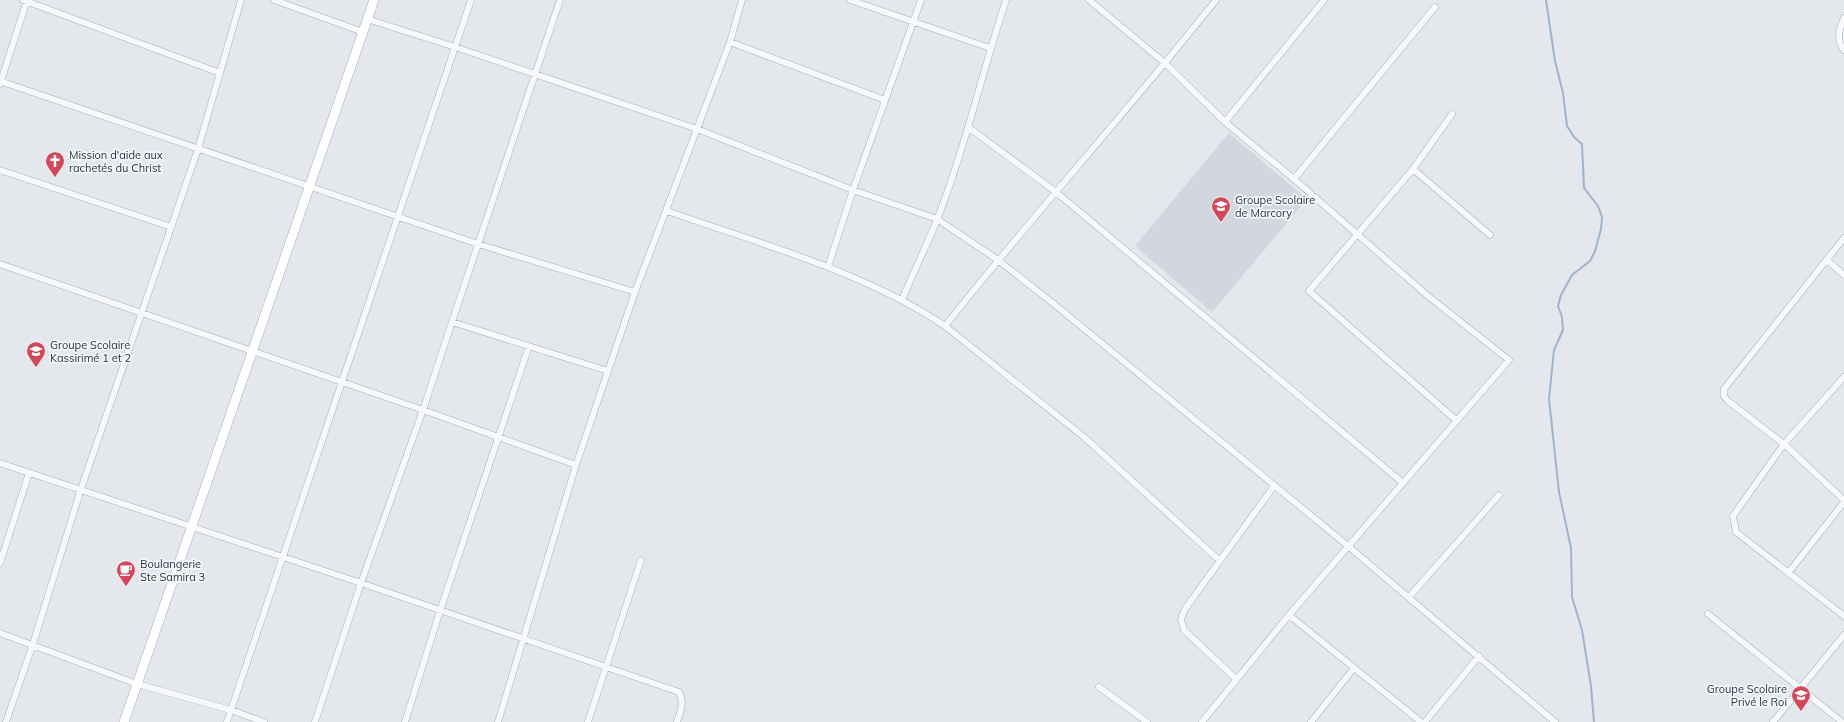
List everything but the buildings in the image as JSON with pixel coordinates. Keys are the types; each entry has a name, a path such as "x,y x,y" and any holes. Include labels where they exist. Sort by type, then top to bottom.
{"street":[{"path":"220,73 25,0 0,82 478,244 635,292"},
{"path":"6,722 33,644 81,489 198,148 241,0"},
{"path":"274,0 362,32"},
{"path":"124,722 251,351 374,0"},
{"path":"228,722 341,382 471,0"},
{"path":"315,722 361,583 424,410 560,0"},
{"path":"498,722 576,465 608,370 635,292 730,42 742,0"},
{"path":"850,0 990,48"},
{"path":"828,267 884,100 921,0"},
{"path":"902,300 937,219 968,127 990,48 1006,0"},
{"path":"1089,0 1166,64 1225,122 1294,179 1428,296 1509,360 1289,615 1202,722"},
{"path":"945,326 998,260 1166,64 1216,0"},
{"path":"1225,122 1324,0"},
{"path":"1294,179 1436,7"},
{"path":"1844,18 1838,31 1838,35 1841,46 1844,50"},
{"path":"367,20 455,47 698,129 853,190 937,219 998,260 1054,304 1410,597 1555,722"},
{"path":"730,42 884,100"},
{"path":"1452,114 1413,169 1309,291 1457,421"},
{"path":"968,127 1056,192 1403,483"},
{"path":"1413,169 1490,235"},
{"path":"0,170 170,226"},
{"path":"667,211 828,267 921,310 945,326 1084,437 1219,560"},
{"path":"1789,572 1844,501 1784,444 1728,401 1724,396 1724,389 1844,238"},
{"path":"1826,260 1844,275"},
{"path":"0,264 424,410 576,465"},
{"path":"452,322 608,370"},
{"path":"405,722 440,611 529,346"},
{"path":"1844,377 1784,444 1733,516 1736,532 1844,616"},
{"path":"0,463 284,557 679,692 682,698 682,705 677,722"},
{"path":"0,563 29,473"},
{"path":"1236,679 1184,630 1181,619 1185,609 1219,560 1274,486"},
{"path":"1410,597 1499,495"},
{"path":"588,722 641,560"},
{"path":"1708,614 1842,722"},
{"path":"1289,615 1421,722"},
{"path":"0,632 137,684 232,710 264,722"},
{"path":"1773,722 1844,635"},
{"path":"1425,722 1479,656"},
{"path":"1310,722 1354,668"},
{"path":"1099,687 1147,722"}],"shaded area":[{"name":"Groupe Scolaire de Marcory","path":"1229,133 1307,199 1212,312 1135,246"}],"waterway":[{"path":"1546,0 1555,61 1563,93 1567,126 1574,137 1582,144 1584,188 1598,206 1602,217 1601,229 1595,251 1590,261 1572,275 1561,295 1558,306 1562,317 1563,330 1554,350 1549,399 1559,492 1571,548 1572,597 1582,630 1591,686 1594,722"}],"place":[{"name":"Mission d'aide aux rachetés du Christ","path":"55,178"},
{"name":"Groupe Scolaire de Marcory","path":"1221,223"},
{"name":"Groupe Scolaire Kassirimé 1 et 2","path":"36,368"},
{"name":"Boulangerie Ste Samira 3","path":"126,587"},
{"name":"Groupe Scolaire Privé le Roi","path":"1801,712"}]}
